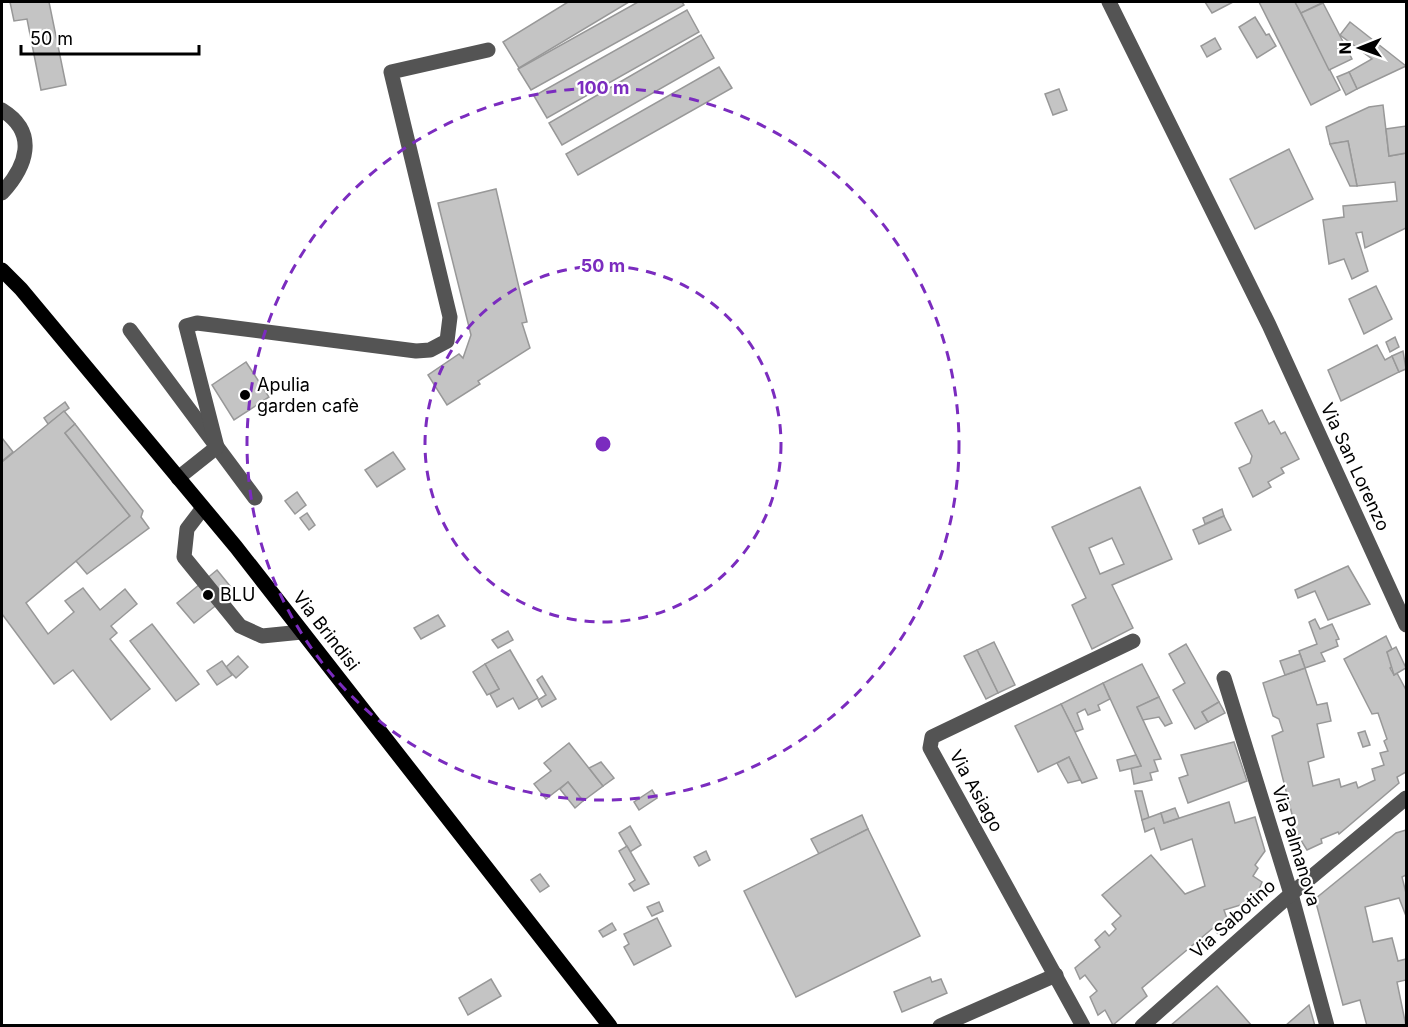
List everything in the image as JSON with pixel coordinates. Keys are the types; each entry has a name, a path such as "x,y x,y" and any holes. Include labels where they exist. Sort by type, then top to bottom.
{"main road":[{"name":"Via Brindisi","path":"2,270 21,289 203,508 610,1026"}],"street":[{"name":"Via San Lorenzo","path":"1109,2 1269,325 1407,625"},
{"path":"217,447 186,326 197,323 416,351 430,350 447,341 450,317 391,72 488,50"},
{"path":"2,110 9,115 22,132 26,158 15,179 2,193"},
{"path":"130,330 255,498"},
{"path":"178,478 217,447"},
{"path":"203,508 187,529 184,557 240,626 262,636 302,632"},
{"name":"Via Asiago","path":"1083,1026 930,748 932,737 1133,640"},
{"name":"Via Palmanova","path":"1224,678 1291,894 1327,1026"},
{"name":"Via Sabotino","path":"1142,1026 1291,894 1407,798"},
{"path":"940,1026 1056,975"}],"building":[{"path":"10,2 49,2 66,85 41,90 27,19 14,21"},
{"path":"568,2 629,2 519,68 503,42"},
{"path":"638,2 682,2 684,5 531,90 518,69"},
{"path":"1205,2 1233,2 1212,13"},
{"path":"1259,2 1295,2 1340,90 1311,105"},
{"path":"1295,2 1324,2 1301,13"},
{"path":"1323,3 1352,59 1329,70 1301,13"},
{"path":"687,10 699,32 547,118 534,96"},
{"path":"1255,17 1276,46 1257,58 1239,27"},
{"path":"1350,22 1406,66 1357,89 1349,72 1372,59 1340,35"},
{"path":"701,35 714,58 562,145 549,123"},
{"path":"1215,38 1221,49 1207,57 1201,46"},
{"path":"719,67 732,88 578,175 566,154"},
{"path":"1349,72 1357,89 1346,95 1337,77"},
{"path":"1059,89 1067,110 1053,115 1045,94"},
{"path":"1383,105 1389,156 1406,153 1406,228 1365,248 1362,232 1356,233 1368,271 1352,279 1344,259 1329,264 1323,220 1344,217 1343,206 1397,201 1395,182 1357,186 1348,141 1330,144 1326,127 1369,107"},
{"path":"1406,126 1406,153 1389,156 1386,129"},
{"path":"1348,141 1357,186 1350,186 1330,144"},
{"path":"1289,149 1313,199 1255,229 1230,179"},
{"path":"496,189 527,322 522,323 530,348 478,381 480,384 447,405 428,375 459,354 463,358 471,335 438,203"},
{"path":"1376,286 1392,319 1364,334 1349,299"},
{"path":"1395,337 1399,347 1390,352 1386,342"},
{"path":"1377,345 1385,360 1392,356 1399,372 1341,401 1328,370"},
{"path":"1403,351 1406,369 1399,372 1392,356"},
{"path":"246,362 269,397 234,420 212,385"},
{"path":"65,402 69,408 48,424 44,418"},
{"path":"1262,410 1269,424 1274,421 1281,434 1285,432 1299,459 1281,468 1284,473 1268,482 1271,487 1253,497 1239,468 1250,463 1252,456 1235,423"},
{"path":"64,411 75,424 65,433 130,516 26,603 48,634 74,612 65,601 83,588 100,610 125,589 137,604 111,626 117,633 110,639 150,689 111,720 73,670 54,684 2,614 2,462"},
{"path":"75,424 143,511 141,517 149,528 87,574 76,561 130,516 65,433"},
{"path":"2,438 13,452 2,461"},
{"path":"393,452 405,469 377,487 365,470"},
{"path":"1140,487 1172,559 1112,585 1133,628 1092,649 1072,605 1086,598 1052,527","holes":["1112,538 1124,564 1100,574 1089,548"]},
{"path":"297,492 306,505 295,514 285,501"},
{"path":"1222,509 1224,516 1205,524 1203,518"},
{"path":"307,513 315,525 309,530 300,518"},
{"path":"1224,516 1231,530 1199,544 1193,530"},
{"path":"1348,566 1370,604 1328,620 1315,591 1298,598 1295,590"},
{"path":"217,570 234,591 194,623 177,603"},
{"path":"438,615 445,626 421,639 414,628"},
{"path":"1315,619 1320,629 1332,624 1339,639 1336,640 1338,646 1321,653 1325,661 1305,668 1299,651 1317,644 1309,622"},
{"path":"152,624 199,684 176,701 130,641"},
{"path":"508,631 513,640 498,648 492,640"},
{"path":"1386,636 1392,649 1387,652 1393,666 1390,668 1394,675 1397,673 1406,690 1406,772 1397,777 1399,783 1339,834 1338,832 1321,839 1322,843 1307,850 1297,834 1272,736 1283,731 1279,719 1273,716 1263,683 1305,668 1317,705 1327,703 1331,721 1317,724 1324,757 1308,762 1313,786 1339,779 1341,787 1356,782 1358,788 1375,780 1372,769 1384,765 1380,753 1388,751 1384,741 1387,739 1378,713 1372,714 1344,659"},
{"path":"994,642 1015,685 998,693 977,650"},
{"path":"1186,644 1219,702 1202,712 1208,722 1195,729 1173,690 1185,683 1169,654"},
{"path":"1396,647 1406,668 1394,675 1387,652"},
{"path":"510,650 538,698 519,709 513,698 497,707 490,694 499,689 485,664"},
{"path":"977,650 998,693 986,699 964,656"},
{"path":"1300,654 1305,668 1285,675 1280,661"},
{"path":"238,656 248,667 236,678 226,667"},
{"path":"222,661 232,675 217,685 207,671"},
{"path":"485,664 499,689 487,695 473,672"},
{"path":"1142,664 1159,697 1137,707 1161,759 1154,760 1158,771 1150,773 1152,780 1134,784 1131,768 1141,766 1103,683"},
{"path":"542,676 556,699 542,707 538,700 546,695 537,680"},
{"path":"1103,683 1110,699 1098,705 1100,710 1088,715 1085,709 1077,713 1083,729 1075,732 1061,704"},
{"path":"1159,697 1172,723 1165,726 1159,717 1143,720 1137,707"},
{"path":"1219,702 1225,713 1208,722 1202,712"},
{"path":"1061,704 1097,778 1082,783 1069,757 1038,772 1015,726"},
{"path":"1365,731 1370,745 1363,747 1358,733"},
{"path":"1234,742 1247,781 1188,803 1179,778 1188,775 1181,755"},
{"path":"569,743 603,786 583,801 568,782 546,799 534,784 551,771 544,763"},
{"path":"1136,755 1141,766 1120,771 1117,760"},
{"path":"1069,757 1080,780 1068,783 1057,763"},
{"path":"601,762 614,778 603,786 589,768"},
{"path":"568,782 583,801 575,808 560,789"},
{"path":"652,790 657,798 639,810 634,802"},
{"path":"1135,791 1142,791 1149,818 1142,820"},
{"path":"1229,802 1235,823 1255,817 1265,851 1255,865 1258,868 1253,876 1262,882 1254,901 1224,910 1230,927 1219,935 1213,928 1142,988 1147,996 1113,1025 1105,1010 1098,1015 1090,997 1097,991 1085,975 1080,979 1075,968 1100,947 1095,940 1105,931 1109,936 1116,929 1112,924 1121,916 1102,895 1151,855 1185,894 1205,886 1192,839 1161,850 1154,828 1145,832 1142,820 1161,813 1164,823"},
{"path":"1175,808 1179,818 1164,823 1161,813"},
{"path":"862,815 868,829 819,854 811,839"},
{"path":"630,826 641,845 630,852 619,833"},
{"path":"868,829 920,936 796,997 744,891"},
{"path":"1406,830 1406,875 1402,877 1406,893 1406,916 1399,898 1365,907 1373,942 1392,938 1398,961 1406,959 1406,980 1397,982 1406,1026 1367,1026 1360,1000 1343,1005 1315,899 1396,833"},
{"path":"627,846 649,884 634,891 629,884 635,880 619,851"},
{"path":"706,851 710,860 699,866 694,857"},
{"path":"540,874 549,886 540,892 531,880"},
{"path":"659,902 663,911 652,916 647,907"},
{"path":"657,918 671,946 634,965 624,947 629,944 624,934"},
{"path":"612,923 616,930 603,937 599,931"},
{"path":"930,977 932,982 941,979 947,993 902,1012 894,992"},
{"path":"491,979 501,996 468,1015 459,998"},
{"path":"1217,986 1252,1026 1170,1026"},
{"path":"1309,1005 1315,1026 1285,1026"}],"place":[{"name":"Apulia garden cafè","path":"245,395"},
{"name":"BLU","path":"208,595"}]}
